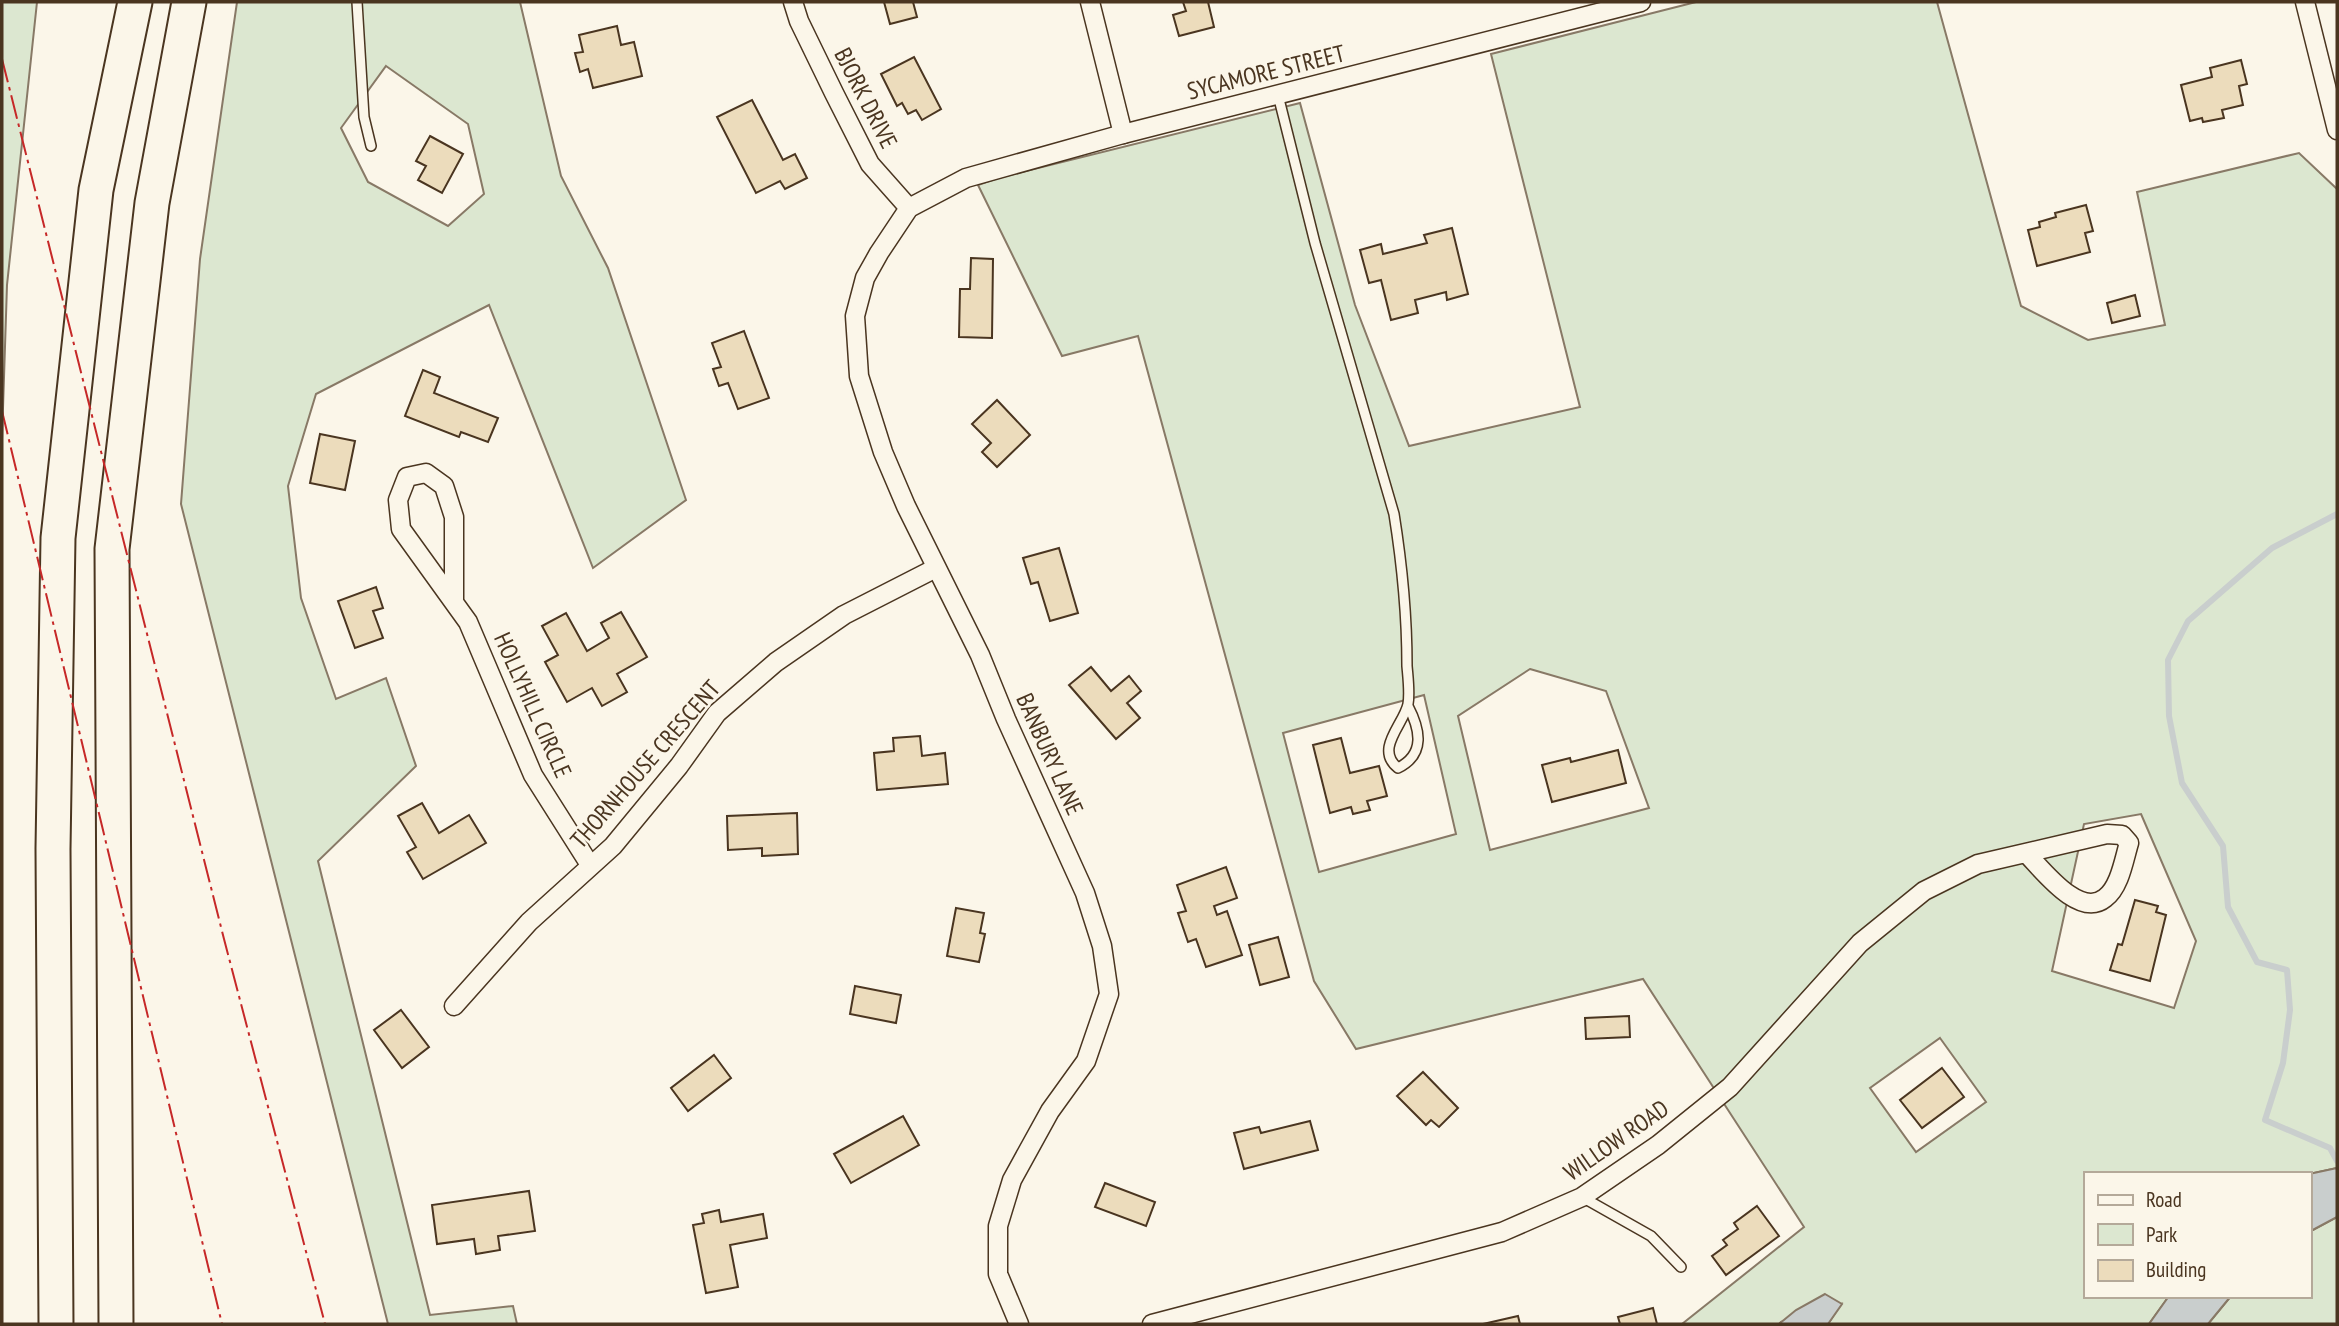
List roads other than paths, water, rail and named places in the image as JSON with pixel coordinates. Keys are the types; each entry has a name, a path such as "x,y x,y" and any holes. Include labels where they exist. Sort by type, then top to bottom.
{"highway":[{"path":"56,1324 53,849 58,538 96,190 135,2"},
{"path":"116,1324 113,549 152,204 188,2"}],"street":[{"name":"BJORK DRIVE","path":"793,2 822,69 870,164 909,208"},
{"path":"1090,2 1124,134"},
{"name":"SYCAMORE STREET","path":"909,208 965,178 1124,134 1642,2"},
{"path":"2305,2 2337,130"},
{"name":"BANBURY LANE","path":"909,208 865,278 855,316 859,376 883,452 936,568 980,655 1006,719 1086,893 1102,946 1109,994 1086,1060 1050,1111 1012,1180 998,1226 998,1274 1020,1324"},
{"name":"HOLLYHILL CIRCLE","path":"454,601 454,517 444,486 426,472 407,477 398,500 401,529 468,622 533,775 590,865"},
{"name":"THORNHOUSE CRESCENT","path":"454,1006 529,922 613,846 679,766 717,713 776,662 844,615 936,568"},
{"name":"WILLOW ROAD","path":"1152,1324 1502,1232 1582,1197 1658,1145 1730,1087 1860,943 1924,891 1978,864 2107,834 2122,835 2129,843 2116,882 2105,899 2091,903 2069,898 2026,853"}],"lane":[{"path":"357,2 363,117 371,146"},
{"path":"1278,94 1315,243 1394,514 1400,550 1407,638 1408,706 1417,723 1420,740 1416,752 1406,764 1398,768 1392,763 1390,738 1408,706"},
{"path":"1582,1197 1651,1236 1681,1267"}],"waterway":[{"path":"2337,514 2272,548 2188,621 2168,660 2169,716 2182,783 2223,846 2228,907 2257,962 2287,970 2290,1010 2283,1063 2265,1120 2330,1148 2337,1161"}]}
